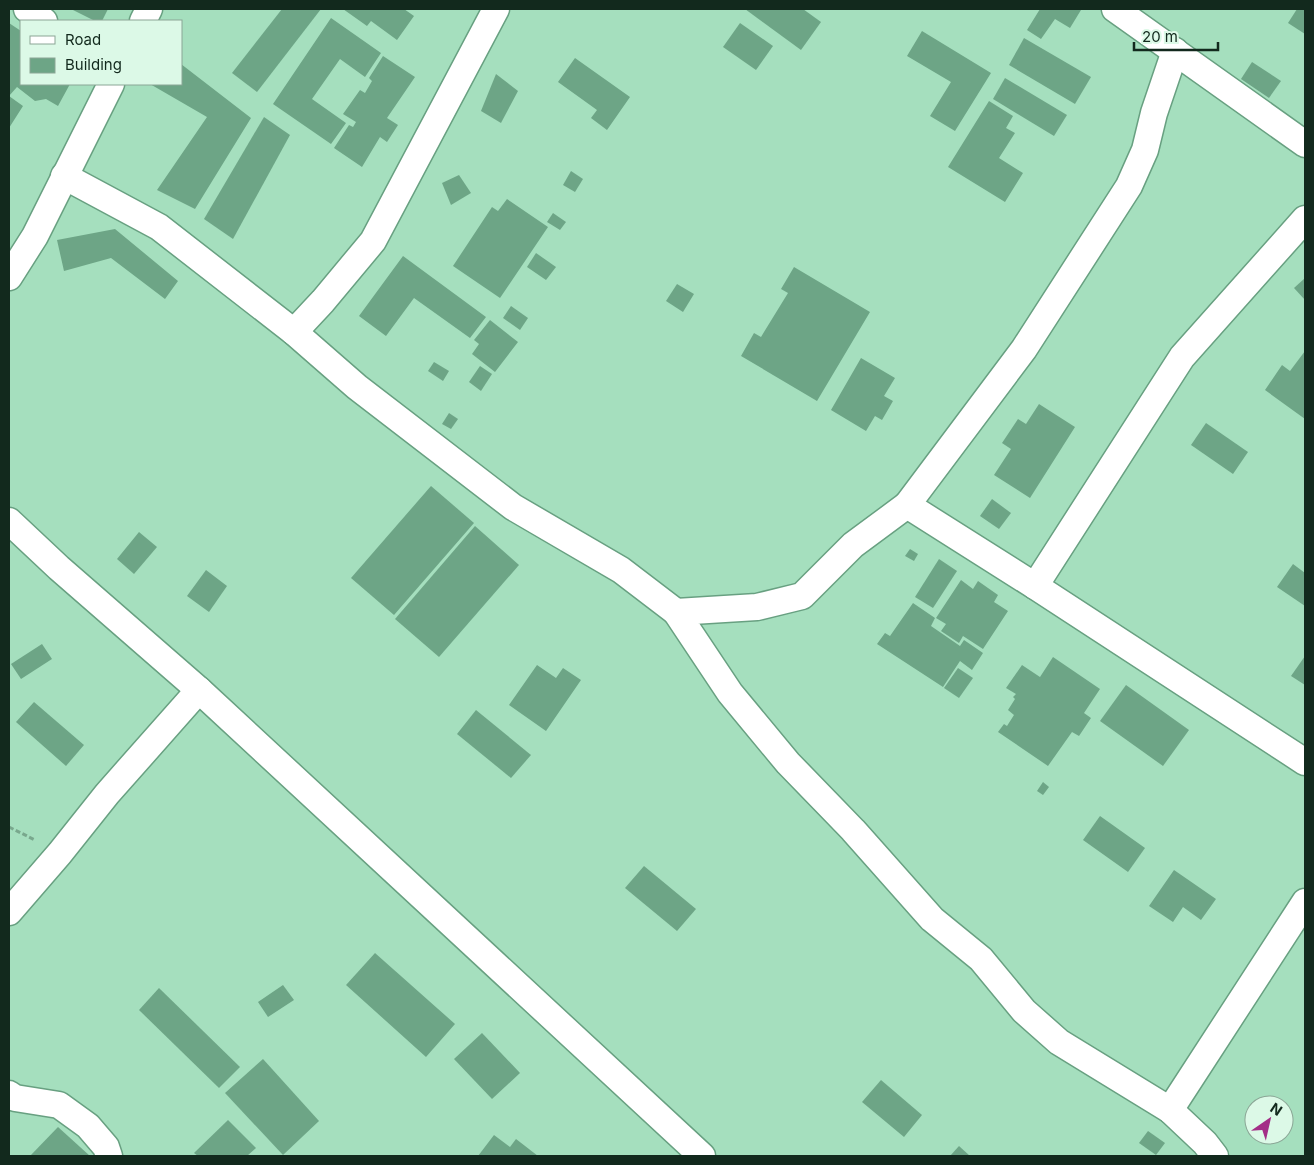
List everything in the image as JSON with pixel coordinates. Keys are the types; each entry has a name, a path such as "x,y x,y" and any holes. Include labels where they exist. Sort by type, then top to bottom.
{"street":[{"path":"27,9 43,20"},
{"path":"143,20 149,9"},
{"path":"294,332 323,301 373,241 496,9"},
{"path":"1115,9 1305,144"},
{"path":"676,612 757,607 802,596 853,545 907,506 1024,349 1129,186 1145,150 1154,113 1175,51"},
{"path":"9,277 35,236 110,85"},
{"path":"64,176 158,227 294,332 357,387 513,507 621,570 676,612 730,693 788,763 853,830 932,919 981,959 1024,1011 1059,1042 1170,1110 1205,1143 1215,1156"},
{"path":"1035,586 1182,357 1305,219"},
{"path":"907,506 1035,586 1305,762"},
{"path":"9,521 59,568 199,690 702,1156"},
{"path":"9,912 60,853 107,794 199,690"},
{"path":"1170,1110 1305,902"},
{"path":"9,1094 14,1098 59,1104 88,1126 106,1147 109,1156"}],"building":[{"path":"71,9 108,9 102,20 93,20"},
{"path":"282,9 321,9 257,92 232,73"},
{"path":"343,9 404,9 414,16 397,40 371,21 367,26"},
{"path":"745,9 803,9 821,22 801,50"},
{"path":"1040,9 1081,10 1070,28 1055,19 1041,39 1027,30"},
{"path":"1297,9 1305,9 1305,34 1288,23"},
{"path":"331,18 381,53 365,77 340,59 312,99 346,123 331,144 273,104"},
{"path":"9,23 20,30 20,85 69,85 58,106 46,99 35,101 17,87 9,96"},
{"path":"740,23 773,46 756,70 723,47"},
{"path":"922,31 991,73 955,131 930,116 951,82 907,56"},
{"path":"1024,38 1091,77 1075,104 1009,65"},
{"path":"383,56 415,77 387,118 398,125 387,142 380,137 362,167 334,148 349,125 353,127 356,122 343,114 360,90 365,93 372,81 369,78"},
{"path":"575,58 630,97 607,130 591,118 597,110 558,82"},
{"path":"1252,62 1281,81 1269,98 1241,79"},
{"path":"182,65 251,118 195,209 157,190 207,117 152,85 182,85"},
{"path":"496,74 518,91 501,123 481,111"},
{"path":"1005,78 1067,115 1054,136 993,99"},
{"path":"9,96 23,106 9,128"},
{"path":"989,101 1013,116 1006,128 1015,133 999,158 1023,173 1005,202 948,167"},
{"path":"264,117 290,135 233,239 204,219"},
{"path":"571,171 583,179 575,192 563,185"},
{"path":"459,175 471,193 451,205 442,183"},
{"path":"507,199 548,227 500,298 453,266 492,207 498,211"},
{"path":"553,213 566,222 560,230 547,222"},
{"path":"115,229 178,281 165,299 111,258 64,271 57,240"},
{"path":"536,253 556,267 546,280 527,267"},
{"path":"403,256 486,317 470,338 414,298 386,336 359,316"},
{"path":"794,267 870,312 817,401 741,356 754,333 761,337 788,293 781,289"},
{"path":"1305,278 1305,300 1294,288"},
{"path":"677,284 694,294 683,312 666,301"},
{"path":"511,306 528,318 520,330 503,318"},
{"path":"490,320 518,342 495,372 472,354 479,344 474,340"},
{"path":"1305,351 1305,419 1265,390 1282,365 1290,371"},
{"path":"861,358 895,378 884,396 893,401 882,420 875,416 866,431 831,410"},
{"path":"434,362 449,371 443,381 428,371"},
{"path":"480,366 492,374 481,391 469,382"},
{"path":"1039,404 1075,427 1030,498 994,475 1011,449 1002,443 1018,419 1026,424"},
{"path":"449,413 458,419 451,429 442,424"},
{"path":"1206,423 1248,452 1233,474 1191,445"},
{"path":"431,486 474,523 394,615 351,578"},
{"path":"992,499 1011,513 999,529 980,516"},
{"path":"475,526 519,565 439,657 395,619"},
{"path":"139,532 157,547 134,574 117,559"},
{"path":"910,549 918,554 914,561 905,556"},
{"path":"939,559 957,571 933,608 915,597"},
{"path":"1293,564 1305,573 1305,606 1277,587"},
{"path":"206,570 227,586 209,612 187,596"},
{"path":"961,580 973,589 978,581 998,595 994,602 1008,611 983,649 963,636 959,643 941,631 946,624 936,618"},
{"path":"913,603 935,618 931,626 960,646 964,640 983,653 972,670 960,661 943,687 877,644 885,633 890,636"},
{"path":"42,644 52,659 21,679 11,664"},
{"path":"1305,656 1305,685 1291,676"},
{"path":"1053,657 1100,689 1084,713 1091,718 1079,736 1072,732 1048,766 998,732 1004,724 1007,726 1014,715 1008,710 1016,694 1006,688 1022,665 1040,677"},
{"path":"537,665 556,678 563,668 581,680 546,731 509,705"},
{"path":"958,668 973,678 959,698 944,688"},
{"path":"1126,685 1189,730 1163,766 1100,721"},
{"path":"34,702 84,745 66,766 16,722"},
{"path":"476,710 531,755 511,778 457,734"},
{"path":"1043,782 1049,787 1043,795 1037,791"},
{"path":"1100,816 1145,848 1128,872 1083,840"},
{"path":"644,866 696,909 677,931 625,888"},
{"path":"1174,870 1216,899 1201,920 1183,907 1173,922 1149,906"},
{"path":"375,953 455,1024 426,1057 346,985"},
{"path":"283,985 294,1000 268,1017 258,1002"},
{"path":"159,988 240,1067 219,1088 139,1010"},
{"path":"482,1033 520,1073 492,1099 454,1059"},
{"path":"263,1059 319,1121 283,1155 225,1093"},
{"path":"881,1080 922,1115 904,1137 862,1102"},
{"path":"228,1120 256,1148 247,1156 198,1156 194,1153"},
{"path":"58,1127 90,1156 30,1156"},
{"path":"1148,1131 1165,1143 1156,1155 1139,1143"},
{"path":"494,1135 510,1147 516,1139 538,1156 478,1156"},
{"path":"959,1146 970,1156 950,1156"}]}
